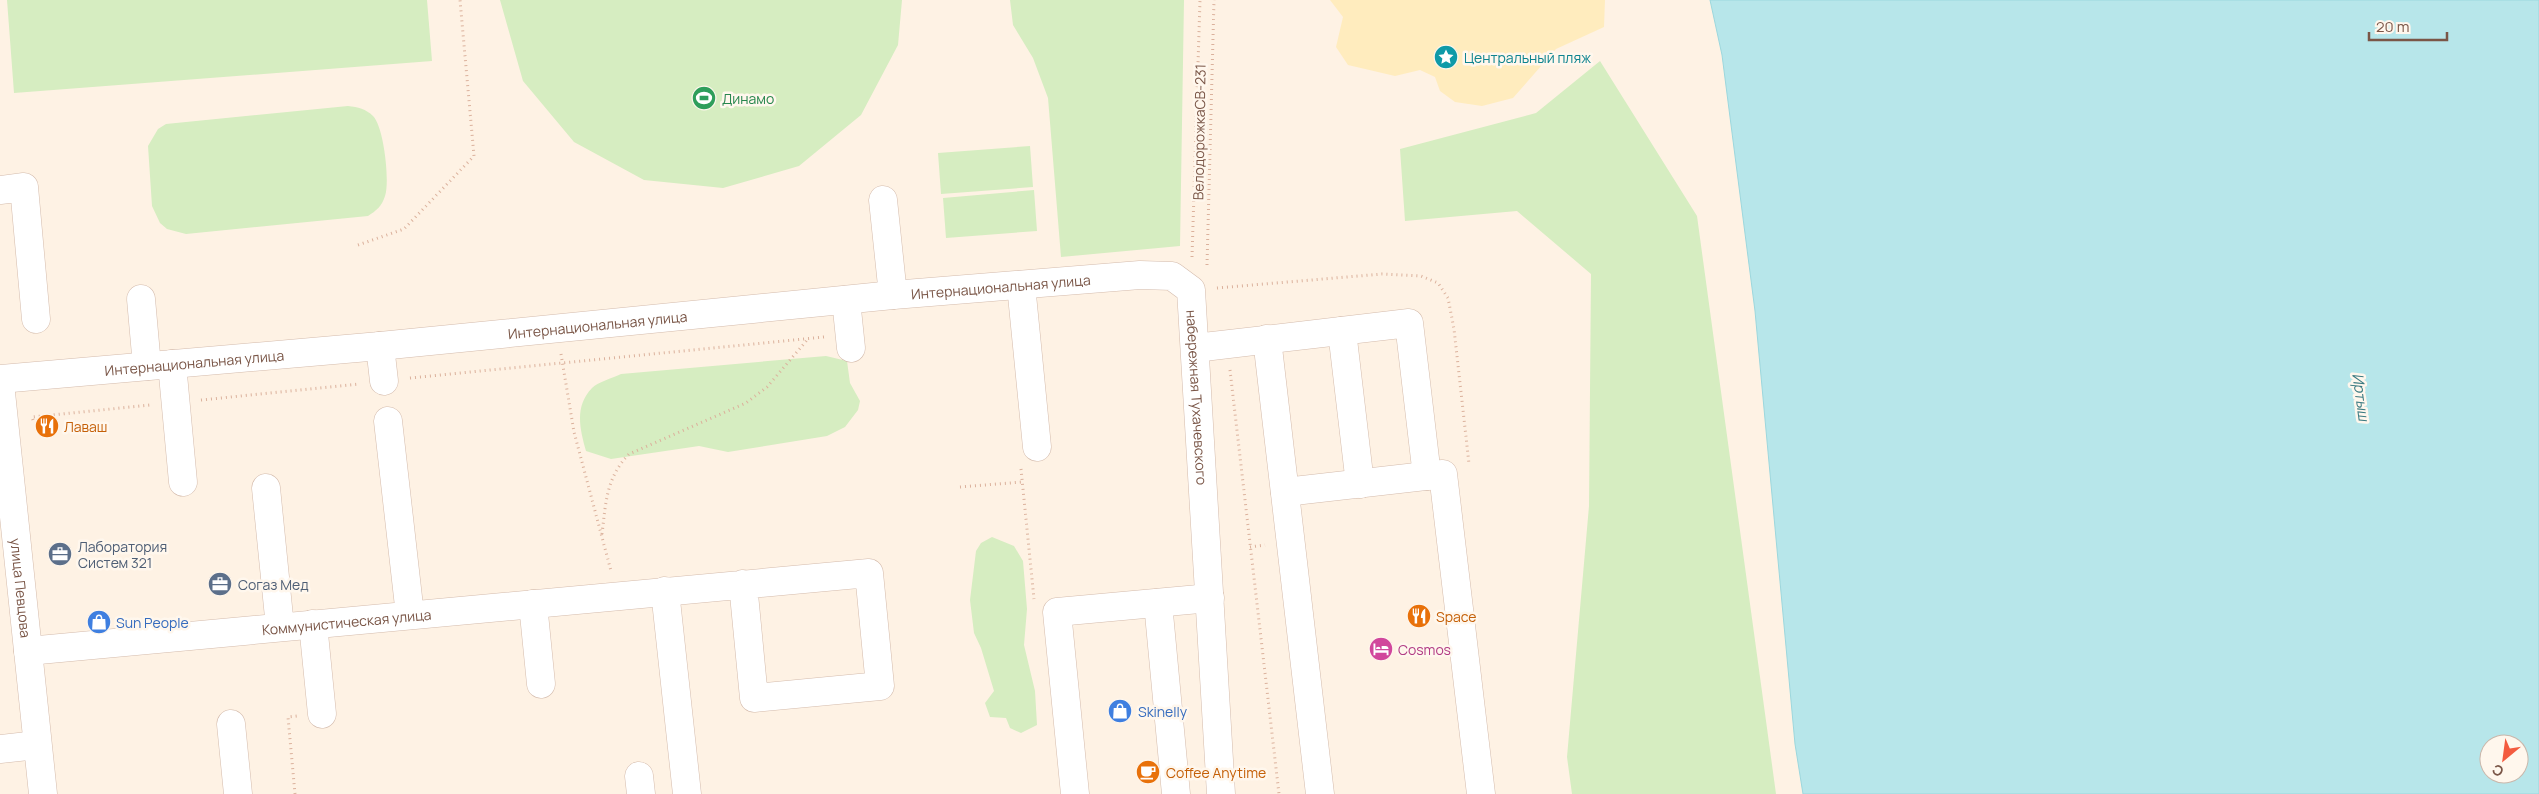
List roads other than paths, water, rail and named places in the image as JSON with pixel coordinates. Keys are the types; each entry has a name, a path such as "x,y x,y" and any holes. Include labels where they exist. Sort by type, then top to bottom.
{"street":[{"path":"0,190 24,187 36,319"},
{"path":"883,200 893,295"},
{"name":"Интернациональная улица","path":"0,381 380,346 893,295 1140,275 1172,276 1191,290"},
{"path":"1021,285 1037,447"},
{"name":"набережная Тухачевского","path":"1191,290 1221,794"},
{"path":"140,298 159,365 176,402 184,482"},
{"path":"846,300 850,341"},
{"path":"1195,348 1409,323 1427,476"},
{"path":"1342,331 1360,484"},
{"path":"1267,339 1320,794"},
{"path":"380,346 384,381"},
{"name":"улица Певцова","path":"0,381 43,794"},
{"path":"388,421 410,615"},
{"path":"1285,492 1444,474 1480,794"},
{"path":"266,488 280,627"},
{"name":"Коммунистическая улица","path":"28,651 665,591 743,584 869,573 880,686 754,698 743,584"},
{"path":"665,591 687,794"},
{"path":"1075,794 1058,612 1210,598"},
{"path":"1158,603 1176,794"},
{"path":"533,604 541,684"},
{"path":"313,624 322,714"},
{"path":"231,724 238,794"},
{"path":"0,749 37,745"}],"water":[{"name":"Иртыш","path":"1710,0 2539,0 2539,794 1803,794 1795,744 1755,311 1722,55"}],"place":[{"name":"Центральный пляж","path":"1446,57"},
{"name":"Динамо","path":"704,98"},
{"name":"Лаваш","path":"47,426"},
{"name":"Лаборатория Систем 321","path":"60,554"},
{"name":"Согаз Мед","path":"220,584"},
{"name":"Space","path":"1419,616"},
{"name":"Sun People","path":"99,622"},
{"name":"Cosmos","path":"1381,649"},
{"name":"Skinelly","path":"1120,711"},
{"name":"Coffee Anytime","path":"1148,772"}]}
